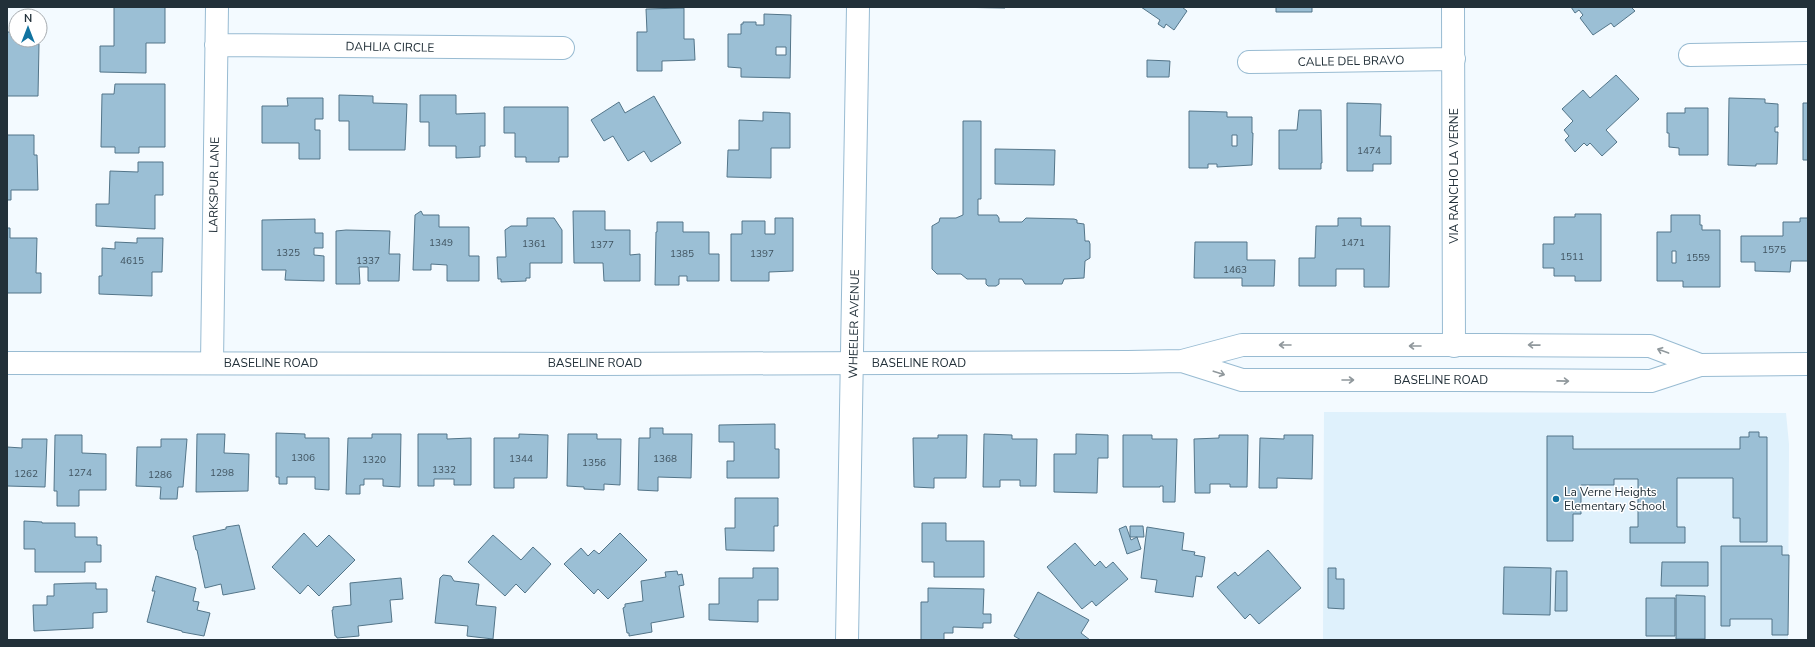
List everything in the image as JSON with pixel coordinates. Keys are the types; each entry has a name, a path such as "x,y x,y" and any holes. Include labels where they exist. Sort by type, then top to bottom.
{"main road":[{"name":"LARKSPUR LANE","path":"212,363 217,7"},
{"name":"WHEELER AVENUE","path":"848,640 858,7"},
{"name":"VIA RANCHO LA VERNE","path":"1453,7 1454,346"},
{"name":"DAHLIA CIRCLE","path":"216,45 563,48"},
{"path":"1690,55 1808,52"},
{"name":"CALLE DEL BRAVO","path":"1249,62 1454,59"},
{"name":"BASELINE ROAD","path":"7,363 853,363 1182,361 1242,345 1650,346 1700,365"},
{"name":"BASELINE ROAD","path":"1182,361 1242,380 1651,381 1700,365 1808,364"}],"shaded area":[{"name":"La Verne Heights Elementary School","path":"1324,412 1786,413 1789,444 1788,640 1323,640"}],"building":[{"path":"114,7 165,7 165,43 146,43 146,73 100,72 100,46 114,46"},
{"path":"947,7 1005,7 1005,8"},
{"path":"1141,7 1182,7 1187,11 1174,30 1166,24 1164,28 1158,24 1160,20"},
{"path":"1276,7 1312,7 1312,12 1276,12"},
{"path":"1571,7 1631,7 1635,11 1614,27 1611,23 1593,35 1580,18 1583,15 1579,10 1575,13"},
{"path":"684,8 684,39 694,39 695,60 662,61 662,71 637,71 637,32 647,32 646,9"},
{"path":"764,14 791,15 790,78 741,77 741,68 728,67 728,34 741,34 741,24 743,24 743,22 756,22 756,25 764,25","holes":["776,47 786,47 786,55 776,55"]},
{"path":"8,32 8,48 39,48 38,96 7,96"},
{"path":"1147,60 1170,61 1169,77 1147,77"},
{"path":"1616,75 1639,99 1606,130 1617,142 1602,156 1590,143 1587,146 1584,143 1575,152 1565,140 1569,136 1564,130 1573,121 1562,109 1583,90 1590,98"},
{"path":"115,84 165,84 165,147 139,147 139,153 115,153 115,147 101,147 102,94 114,94"},
{"path":"339,95 373,96 373,103 407,104 405,150 349,150 349,121 339,121"},
{"path":"420,95 456,95 456,114 485,113 485,146 480,146 480,157 456,158 456,146 429,146 429,122 420,122"},
{"path":"654,96 681,143 651,162 644,151 628,161 613,136 604,141 591,120 619,102 625,113"},
{"path":"287,98 323,98 323,119 315,119 315,130 320,130 320,159 299,159 299,143 262,143 262,106 288,106"},
{"path":"1729,98 1765,99 1765,103 1778,104 1778,127 1775,127 1775,132 1778,132 1777,164 1756,164 1756,166 1728,165"},
{"path":"1347,103 1381,104 1380,136 1391,136 1391,164 1373,164 1373,171 1347,171"},
{"path":"1803,103 1808,103 1808,160 1803,160"},
{"path":"504,107 568,107 568,157 559,157 559,162 526,162 526,157 515,157 515,133 504,133"},
{"path":"1685,108 1708,108 1708,155 1679,155 1679,148 1669,147 1667,113 1685,113"},
{"path":"1299,110 1321,110 1321,169 1279,169 1279,130 1297,130"},
{"path":"1189,111 1227,112 1227,117 1252,117 1252,165 1217,167 1217,164 1208,164 1208,168 1189,168","holes":["1232,135 1237,135 1237,146 1232,146"]},
{"path":"763,112 790,113 790,148 771,148 771,178 727,177 728,150 739,150 739,120 763,121"},
{"path":"963,121 981,121 981,199 978,199 978,215 997,215 999,222 1022,222 1026,218 1074,219 1077,220 1077,223 1084,224 1085,241 1089,241 1090,244 1090,258 1085,261 1084,278 1064,279 1062,284 1025,284 1022,279 999,279 999,284 996,286 988,286 986,284 986,279 967,279 961,274 937,274 932,269 932,226 939,222 940,218 956,218 963,215"},
{"path":"7,135 34,135 34,155 37,155 38,190 11,190 11,200 7,200"},
{"path":"995,149 1055,150 1054,185 995,184"},
{"path":"138,162 163,162 163,195 155,195 155,229 96,226 96,204 109,204 110,171 138,172"},
{"path":"421,211 423,215 439,215 439,227 469,227 469,256 479,256 479,281 447,281 447,265 431,264 431,270 413,270 415,215"},
{"path":"573,211 605,211 605,230 630,230 630,255 640,254 640,281 604,281 603,263 574,263"},
{"path":"1575,214 1601,214 1601,281 1575,281 1575,276 1554,276 1554,268 1543,268 1543,244 1554,244 1554,217 1575,217"},
{"path":"1671,215 1700,215 1700,225 1702,225 1702,230 1720,230 1720,287 1683,287 1683,281 1657,281 1657,232 1671,232","holes":["1672,251 1676,251 1676,263 1672,263"]},
{"path":"527,218 554,218 562,230 562,263 530,263 530,278 526,278 526,281 501,282 501,279 498,279 497,257 506,257 505,230 511,226 527,226"},
{"path":"775,218 793,218 793,271 769,272 769,281 731,281 731,234 742,234 742,221 765,221 765,234 775,234"},
{"path":"1338,218 1361,218 1361,226 1390,226 1389,287 1364,287 1364,269 1336,269 1336,286 1299,286 1299,258 1315,258 1316,226 1338,226"},
{"path":"1800,218 1808,218 1808,261 1791,261 1790,272 1755,271 1755,262 1741,262 1741,236 1783,236 1783,222 1800,222"},
{"path":"315,219 315,233 323,233 323,248 314,248 314,255 324,256 324,281 285,280 286,270 262,270 262,220"},
{"path":"657,222 683,222 683,232 709,232 709,254 719,254 719,281 687,281 687,276 679,276 679,285 655,285"},
{"path":"7,228 10,228 10,238 37,238 36,273 41,273 41,293 7,293"},
{"path":"336,231 390,231 389,254 400,254 399,281 368,281 368,267 359,267 360,284 336,284"},
{"path":"137,238 163,238 162,272 152,272 152,296 99,294 99,276 102,276 102,248 115,249 115,242 137,243"},
{"path":"1195,242 1247,242 1247,260 1275,260 1274,286 1242,286 1242,278 1194,278"},
{"path":"775,424 775,449 779,449 779,478 727,478 727,461 734,461 734,442 719,442 719,425"},
{"path":"650,428 663,428 663,434 692,434 691,478 658,477 658,491 638,490 639,438 650,438"},
{"path":"1749,432 1759,432 1759,437 1767,437 1767,542 1740,542 1740,518 1733,518 1733,478 1677,478 1677,527 1685,527 1685,543 1630,543 1630,527 1638,527 1638,479 1614,479 1614,485 1581,485 1581,514 1573,514 1573,541 1547,541 1547,436 1573,436 1573,449 1740,449 1740,437 1749,437"},
{"path":"276,433 305,434 305,438 329,438 329,490 315,489 315,477 287,477 287,484 279,484 279,477 276,477"},
{"path":"197,434 225,434 224,453 249,454 248,491 196,492"},
{"path":"372,434 401,434 400,487 383,486 383,479 364,479 364,485 360,485 360,494 346,494 348,438 372,438"},
{"path":"418,434 447,434 447,439 471,438 471,485 454,485 454,479 434,479 434,486 418,486"},
{"path":"519,434 548,435 547,478 514,478 514,488 494,488 494,438 519,438"},
{"path":"568,434 597,434 597,439 621,439 620,485 604,484 604,490 567,486"},
{"path":"984,434 1012,435 1012,439 1037,439 1036,486 1020,486 1020,480 1000,480 1000,487 983,487"},
{"path":"1076,434 1108,435 1108,458 1098,458 1097,493 1054,492 1054,454 1076,454"},
{"path":"55,435 82,435 82,453 106,454 106,490 79,490 79,506 57,506 57,491 54,491"},
{"path":"938,435 967,435 966,478 934,478 934,488 914,487 913,438 938,438"},
{"path":"1123,435 1152,435 1152,439 1177,439 1175,502 1163,502 1163,486 1123,487"},
{"path":"1219,435 1248,435 1247,487 1230,487 1230,484 1210,484 1210,493 1195,493 1194,439 1219,438"},
{"path":"1284,435 1313,435 1312,479 1277,478 1277,488 1259,488 1260,438 1284,439"},
{"path":"22,439 47,439 45,487 7,486 7,447 22,448"},
{"path":"161,439 187,439 183,487 178,487 177,499 160,499 161,487 136,486 137,447 161,447"},
{"path":"735,498 778,498 778,526 774,526 774,551 726,550 725,528 735,528"},
{"path":"24,521 42,523 75,523 75,537 97,537 97,545 101,545 101,562 85,562 85,572 35,572 35,549 24,549"},
{"path":"922,523 946,523 946,541 984,541 984,577 934,577 934,562 922,562"},
{"path":"239,525 255,589 223,595 221,584 205,588 193,536"},
{"path":"1126,526 1131,540 1137,537 1141,549 1127,554 1119,529"},
{"path":"1130,526 1143,526 1144,537 1130,537"},
{"path":"1147,527 1184,533 1182,550 1195,552 1194,555 1205,557 1202,577 1196,576 1193,597 1155,592 1157,580 1141,578"},
{"path":"304,533 317,547 329,535 355,560 319,596 308,585 300,594 272,567"},
{"path":"620,533 647,560 608,599 598,589 594,594 564,564 581,548 588,556 594,550 599,554"},
{"path":"493,535 521,560 533,547 551,564 525,593 516,584 505,596 468,562"},
{"path":"1075,543 1095,566 1100,561 1106,568 1113,562 1128,579 1096,606 1092,601 1082,609 1047,567"},
{"path":"1721,546 1782,546 1782,555 1789,555 1788,635 1772,635 1772,619 1730,619 1730,626 1721,626"},
{"path":"1268,550 1301,588 1259,624 1250,614 1245,619 1217,587 1235,572 1238,576"},
{"path":"1662,562 1708,562 1708,586 1661,586"},
{"path":"1504,567 1551,568 1550,615 1503,614"},
{"path":"753,568 778,568 778,600 758,600 758,622 709,620 709,604 719,604 719,578 753,578"},
{"path":"1328,568 1336,568 1336,579 1344,579 1344,609 1328,608"},
{"path":"677,571 678,575 682,574 684,585 679,586 684,617 651,623 652,632 629,636 629,633 627,633 623,608 625,607 625,604 643,601 641,581 666,577 665,572"},
{"path":"1556,571 1567,571 1567,611 1555,611"},
{"path":"443,575 451,576 454,581 479,584 476,605 496,607 493,639 467,636 468,626 435,623 440,578"},
{"path":"156,576 196,588 193,601 199,602 197,610 210,613 204,636 182,632 147,622 155,591 152,591"},
{"path":"401,578 403,599 390,600 392,622 358,626 359,636 337,638 335,636 332,610 333,607 351,605 350,583"},
{"path":"96,583 96,589 107,589 107,612 93,613 93,628 34,631 33,605 47,605 47,596 54,596 54,584"},
{"path":"928,588 984,589 983,614 991,614 991,623 983,623 983,628 953,627 953,633 944,633 944,640 921,640 921,602 928,602"},
{"path":"1038,592 1089,620 1081,633 1090,640 1021,640 1014,636"},
{"path":"1676,595 1705,596 1705,639 1676,639"},
{"path":"1646,598 1675,598 1675,636 1646,636"}],"place":[{"name":"La Verne Heights Elementary School","path":"1556,499"}]}
